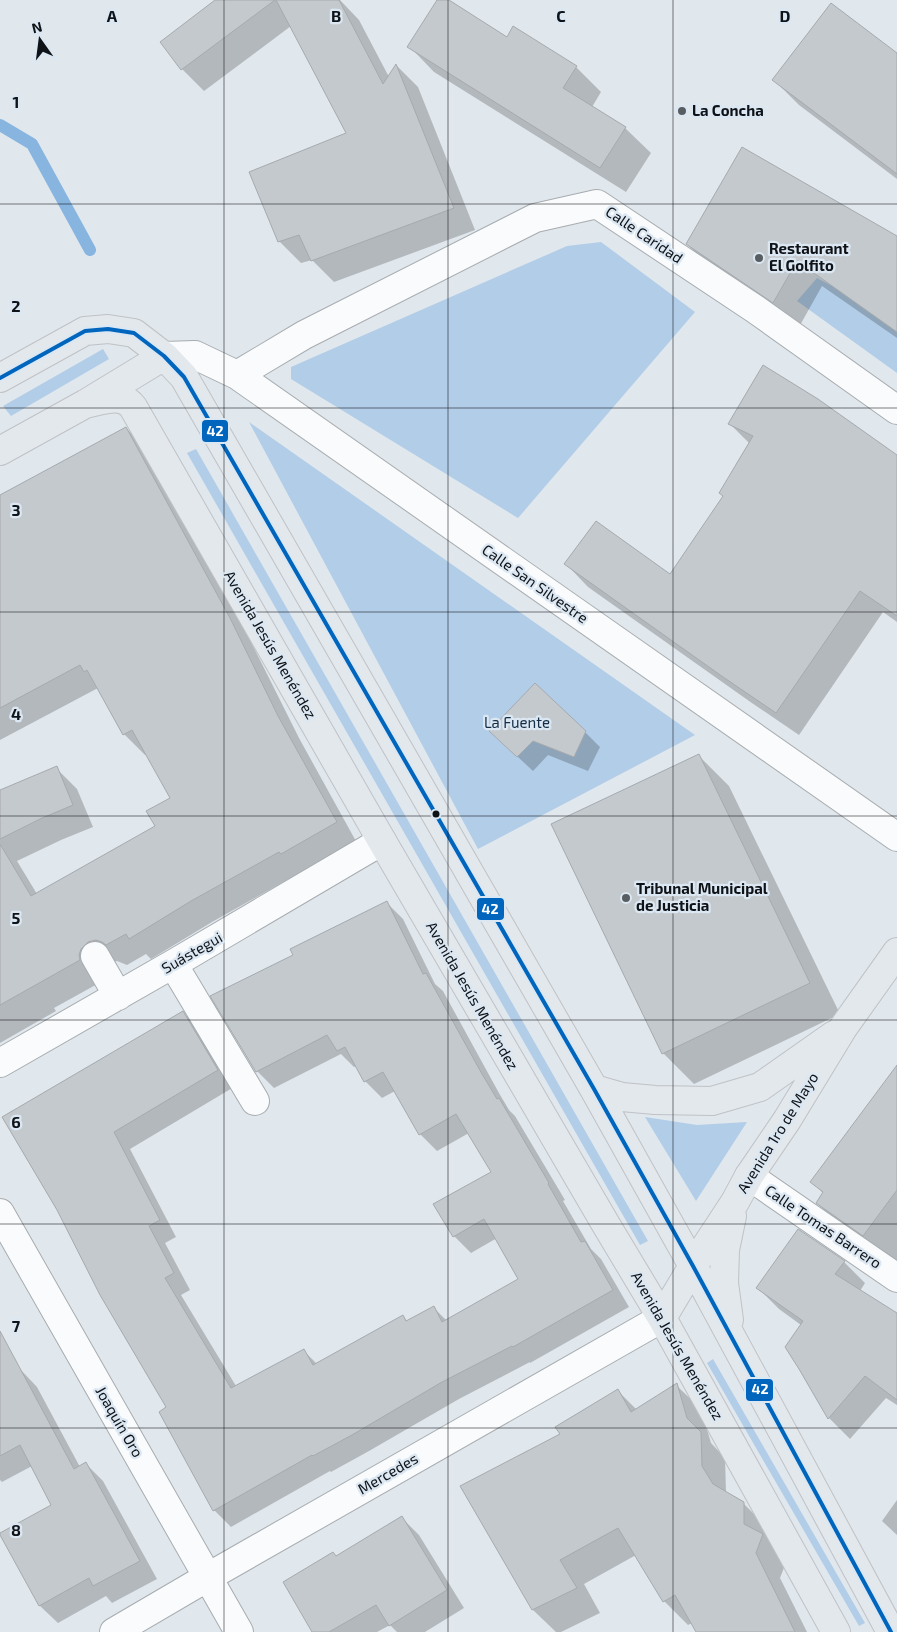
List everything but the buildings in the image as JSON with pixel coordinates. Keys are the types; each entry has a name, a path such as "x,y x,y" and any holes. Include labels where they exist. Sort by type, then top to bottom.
{"main road":[{"path":"0,378 85,331 108,329 134,333 164,356 184,377 594,1089 693,1266 891,1632"},
{"path":"0,451 85,404 164,356"},
{"name":"Avenida Jesús Menéndez","path":"85,404 122,398 133,407 382,841 605,1224 662,1318 836,1632"},
{"name":"Avenida 1ro de Mayo","path":"662,1318 843,1028 897,952"},
{"path":"594,1089 622,1097 655,1100 712,1101 760,1087 843,1028"},
{"path":"732,1340 724,1283 725,1250 735,1202"}],"street":[{"name":"Calle Caridad","path":"236,376 304,335 535,218 597,204 755,309 897,410"},
{"name":"Calle San Silvestre","path":"164,356 195,355 236,376 897,837"},
{"name":"Suástegui","path":"0,1063 382,841"},
{"path":"95,956 118,996"},
{"path":"173,964 255,1101"},
{"name":"Calle Tomas Barrero","path":"749,1176 897,1278"},
{"name":"Joaquín Oro","path":"0,1213 239,1632"},
{"name":"Mercedes","path":"114,1632 662,1318"}],"green space":[{"path":"601,242 695,312 518,518 291,379 291,367 567,246"},
{"path":"817,278 834,287 897,332 897,373 797,301"},
{"path":"103,349 109,359 11,416 3,406"},
{"name":"La Fuente","path":"249,422 695,735 478,849"},
{"path":"196,449 648,1241 640,1245 187,453"},
{"path":"645,1117 697,1125 747,1122 696,1201"},
{"path":"713,1359 865,1623 859,1626 707,1363"}],"waterway":[{"path":"0,125 32,144 90,250"}],"transit line":[{"name":"42","path":"0,378 85,331 108,329 134,333 164,356 184,377 594,1089 693,1266 891,1632"}],"place":[{"name":"La Concha","path":"682,111"},
{"name":"Restaurant El Golfito","path":"759,258"},
{"name":"Tribunal Municipal de Justicia","path":"626,898"}]}
